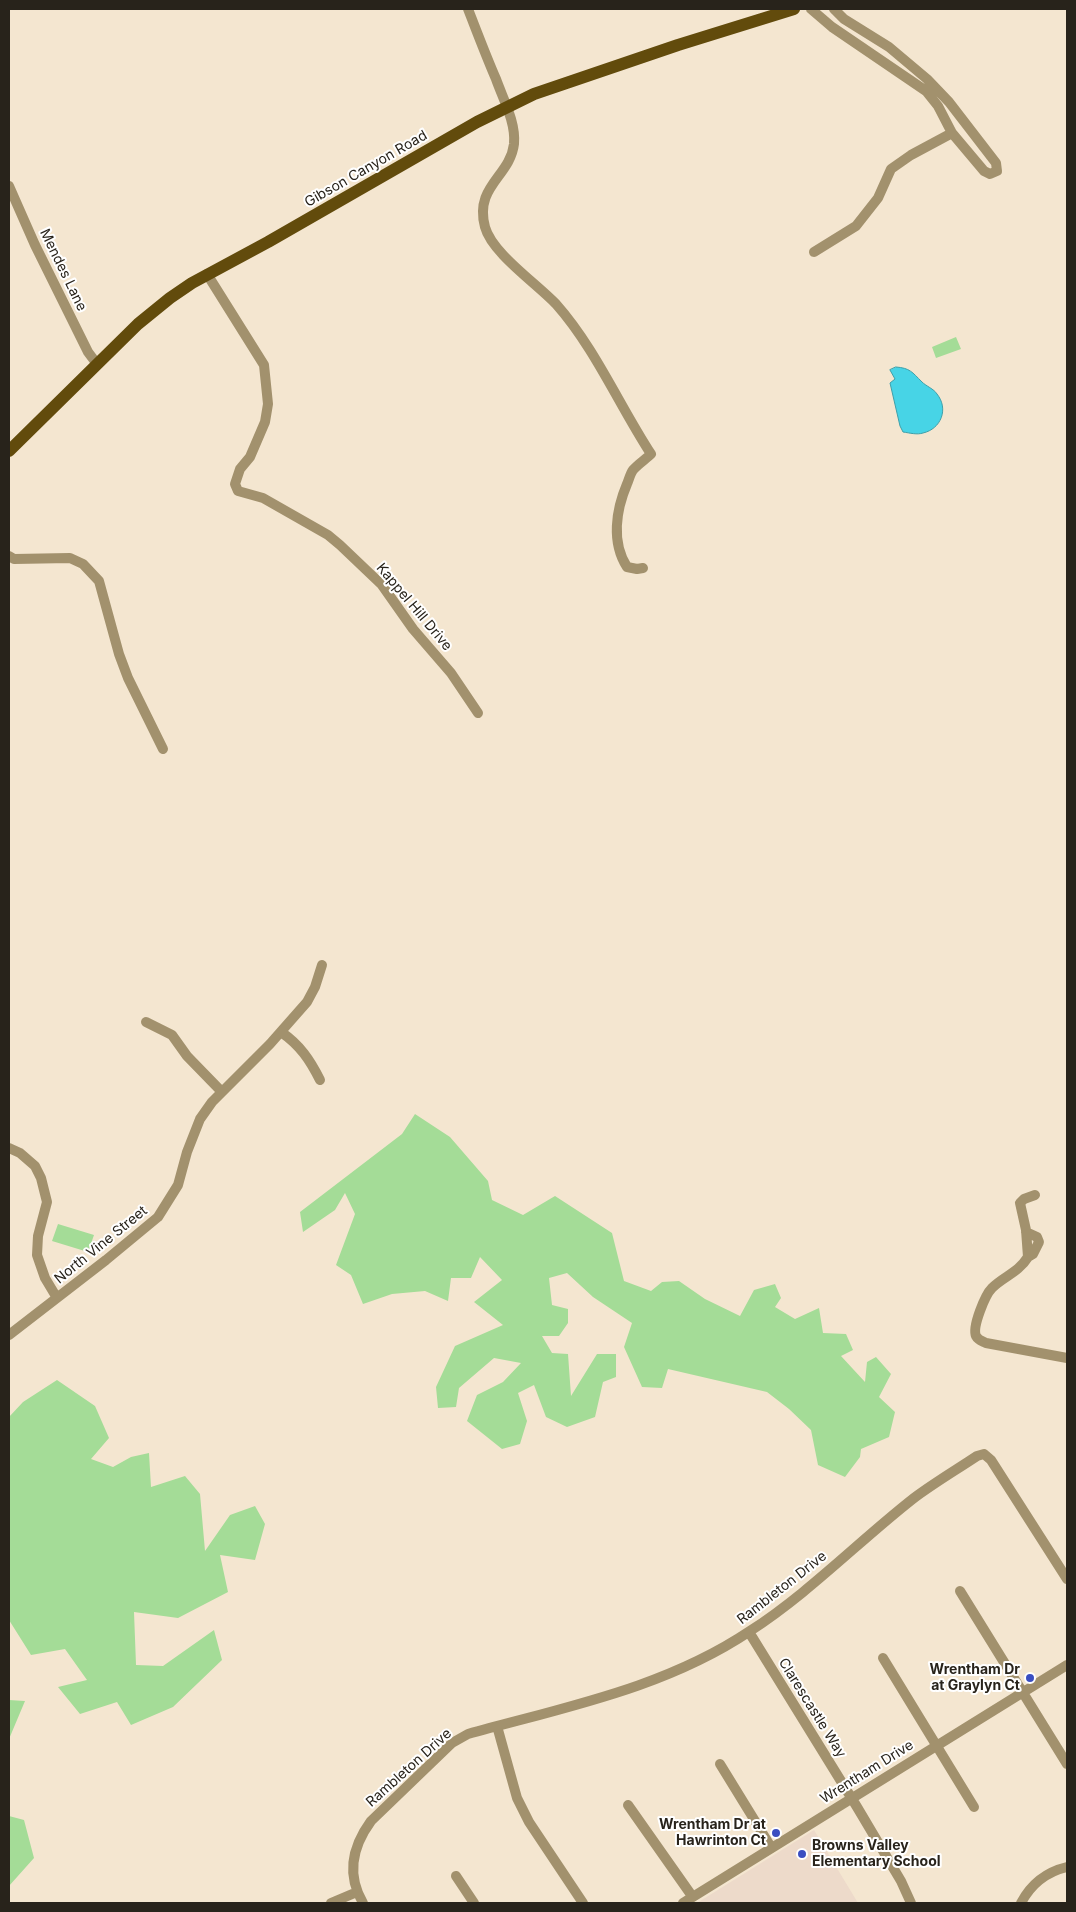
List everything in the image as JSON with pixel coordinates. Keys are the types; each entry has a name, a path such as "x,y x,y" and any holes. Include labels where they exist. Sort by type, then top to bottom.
{"main road":[{"name":"Gibson Canyon Road","path":"9,451 156,308 207,274 268,242 507,107 550,88 771,12 794,9"}],"street":[{"path":"468,9 507,107 514,135 513,150 507,165 493,182 484,202 483,217 485,229 491,241 501,253 557,306 583,340 651,454 633,470 623,494 618,515 617,542 621,557 627,566 637,569 643,568"},
{"path":"811,9 832,27 926,91 938,106 952,133 984,171 990,174 997,171 996,163 950,102 927,79 889,47 844,19 834,9"},
{"path":"814,252 856,226 878,198 891,169 910,155 952,133"},
{"name":"Mendes Lane","path":"9,186 35,245 88,352 98,364"},
{"name":"Kappel Hill Drive","path":"207,274 264,365 268,404 265,422 250,457 240,469 235,484 238,491 262,498 328,535 340,545 382,586 414,629 451,673 478,713"},
{"path":"9,556 14,559 70,558 83,564 99,581 119,654 128,678 163,749"},
{"name":"North Vine Street","path":"9,1335 158,1218 178,1184 187,1152 200,1120 212,1102 281,1032 307,1002 315,987 322,966"},
{"path":"146,1022 172,1035 187,1056 222,1092"},
{"path":"281,1032 292,1040 305,1055 320,1080"},
{"path":"9,1148 20,1153 35,1166 41,1178 46,1202 38,1236 37,1255 45,1278 56,1298"},
{"path":"1035,1195 1024,1199 1020,1203 1026,1232 1028,1257 1016,1272 996,1285 986,1297 976,1326 976,1335 978,1339 986,1343 1067,1358"},
{"name":"Rambleton Drive","path":"363,1903 357,1892 353,1875 354,1856 360,1836 371,1821 452,1743 468,1734 612,1695 651,1682 708,1656 779,1612 916,1497 972,1459 984,1454 991,1460 1067,1579"},
{"path":"960,1591 1067,1764"},
{"name":"Clarescastle Way","path":"749,1632 901,1881 911,1903"},
{"path":"883,1658 974,1807"},
{"name":"Wrentham Drive","path":"683,1903 1067,1665"},
{"path":"497,1726 517,1798 529,1822 583,1903"},
{"path":"720,1764 771,1847"},
{"path":"628,1805 692,1896"},
{"path":"1021,1903 1034,1885 1046,1875 1067,1867"},
{"path":"456,1876 474,1903"},
{"path":"331,1903 357,1892"}],"shaded area":[{"name":"Browns Valley Elementary School","path":"814,1830 858,1903 697,1903 729,1883"}],"green space":[{"path":"956,337 961,349 936,358 932,347"},
{"path":"415,1114 450,1137 488,1181 492,1200 523,1215 555,1196 612,1233 624,1281 651,1291 662,1282 679,1281 705,1299 740,1316 754,1290 775,1284 781,1298 775,1307 795,1319 819,1308 823,1333 846,1334 853,1350 841,1356 865,1382 867,1362 876,1357 891,1374 879,1397 895,1412 889,1437 861,1449 860,1457 845,1477 818,1465 811,1430 789,1409 767,1392 668,1369 662,1388 642,1387 624,1347 632,1323 593,1297 567,1273 549,1278 552,1305 568,1309 568,1323 559,1336 542,1336 552,1353 568,1354 571,1396 597,1354 616,1354 616,1377 603,1382 595,1417 567,1427 546,1417 534,1385 518,1393 527,1421 520,1444 502,1449 467,1421 477,1395 503,1382 521,1363 494,1358 459,1388 456,1407 438,1408 436,1387 455,1346 503,1325 474,1302 502,1280 480,1257 471,1278 451,1278 448,1301 425,1291 392,1294 363,1304 351,1275 336,1265 355,1214 345,1193 335,1210 303,1232 300,1212 402,1134"},
{"path":"58,1224 94,1235 88,1252 52,1241"},
{"path":"57,1380 95,1406 109,1438 91,1459 113,1467 131,1457 149,1453 151,1487 185,1476 200,1494 205,1551 230,1515 255,1506 265,1524 255,1560 220,1555 228,1592 178,1618 134,1612 136,1665 163,1666 214,1630 222,1660 173,1707 131,1725 117,1702 80,1714 58,1687 87,1680 65,1649 31,1655 9,1620 9,1417 23,1402"},
{"path":"9,1700 25,1701 9,1739"},
{"path":"9,1816 24,1820 34,1858 9,1886"}],"water":[{"path":"896,367 911,371 934,391 941,400 943,412 941,418 939,423 929,431 918,434 903,432 890,383 895,379 890,370"}],"place":[{"name":"Wrentham Dr at Graylyn Ct","path":"1030,1678"},
{"name":"Wrentham Dr at Hawrinton Ct","path":"776,1833"},
{"name":"Browns Valley Elementary School","path":"802,1854"}]}
